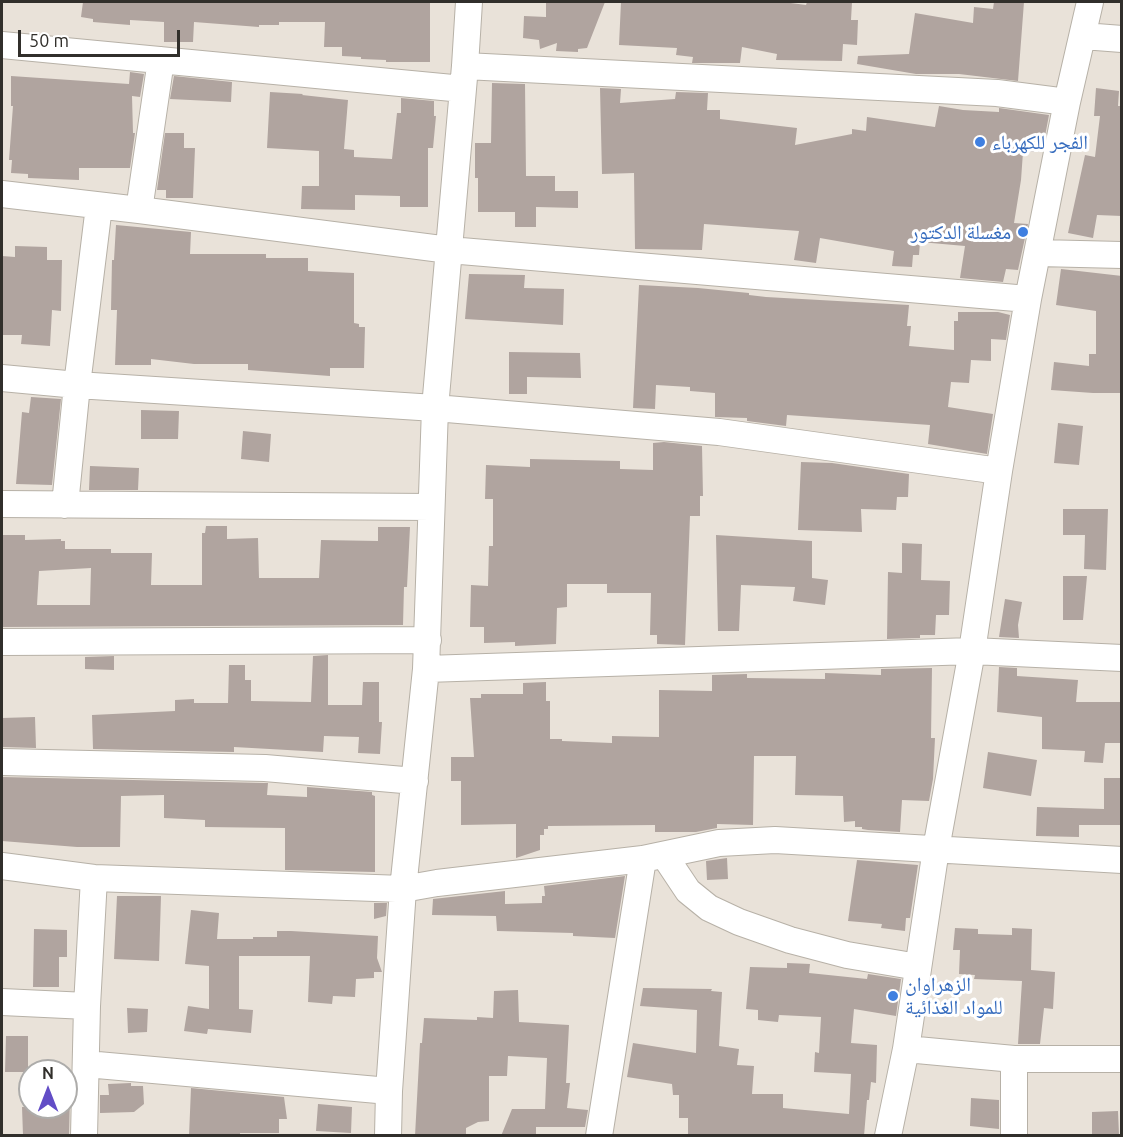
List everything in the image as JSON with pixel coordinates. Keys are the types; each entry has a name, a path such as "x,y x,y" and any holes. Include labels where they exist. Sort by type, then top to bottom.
{"street":[{"path":"388,1136 388,1091 403,889 428,640 435,408 469,2"},
{"path":"888,1136 906,1049 936,849 972,651 1028,299 1067,102 1090,2"},
{"path":"1083,36 1122,39"},
{"path":"2,45 161,60 464,77 997,93 1067,102"},
{"path":"139,210 161,60"},
{"path":"2,194 449,250 1028,299"},
{"path":"65,505 99,206"},
{"path":"1038,253 1122,255"},
{"path":"2,378 435,408 718,432 999,471"},
{"path":"2,504 431,507"},
{"path":"2,642 428,640"},
{"path":"426,669 972,651 1122,658"},
{"path":"2,762 265,768 415,782"},
{"path":"2,866 94,878 403,889 653,857 719,843 775,840 1122,860"},
{"path":"653,857 709,908 740,922 790,940 847,955 918,967"},
{"path":"599,1136 653,857"},
{"path":"84,1136 87,1006 94,878"},
{"path":"2,1002 87,1006"},
{"path":"906,1049 1014,1059 1122,1059"},
{"path":"1014,1059 1014,1136"},
{"path":"86,1064 388,1091"}],"building":[{"path":"83,2 430,2 430,62 386,62 386,60 342,56 342,47 324,47 325,22 279,22 279,25 259,25 259,27 194,22 193,42 164,42 164,22 130,20 130,25 93,22 93,19 81,17"},
{"path":"546,2 605,2 587,48 578,49 578,52 556,51 557,43 540,49 539,40 523,38 524,16 546,17"},
{"path":"621,2 783,2 806,5 807,2 852,2 851,20 858,20 857,45 843,44 842,61 776,60 777,54 742,47 740,63 692,63 693,57 676,55 677,48 619,45"},
{"path":"994,2 1024,2 1018,81 959,74 916,74 857,64 858,56 909,54 915,13 973,23 974,7 993,9"},
{"path":"130,72 144,74 140,97 132,96 133,133 135,133 130,168 79,168 79,180 28,178 28,174 11,173 12,160 9,160 13,106 11,106 11,76 129,84"},
{"path":"174,76 232,82 231,102 170,99"},
{"path":"492,83 525,84 526,176 555,176 555,191 578,191 578,208 536,207 536,227 515,227 515,212 478,212 475,143 491,143"},
{"path":"600,88 621,89 620,103 675,99 676,92 708,93 707,110 720,110 720,119 797,128 795,145 852,134 852,129 866,131 867,117 935,127 939,106 999,112 999,108 1049,115 1042,152 1023,152 1014,223 1028,224 1018,270 1006,269 1003,282 960,278 965,246 920,242 919,255 913,255 912,267 892,266 894,251 820,238 816,263 794,260 799,231 704,224 702,250 635,249 634,173 602,174"},
{"path":"1096,88 1119,91 1118,106 1122,106 1122,216 1097,215 1093,238 1068,233 1085,155 1095,157 1100,116 1094,116"},
{"path":"270,92 348,100 344,149 354,150 354,157 392,159 397,113 401,113 401,98 434,101 434,116 436,116 433,148 428,148 428,207 400,207 400,196 355,195 355,210 301,209 302,186 319,186 319,151 267,148"},
{"path":"165,133 184,133 184,148 195,148 193,198 166,198 166,190 157,190"},
{"path":"116,225 191,232 190,254 266,254 266,258 308,258 308,271 354,273 354,323 359,324 359,327 365,327 364,368 330,368 330,376 248,370 248,364 194,364 151,359 151,365 115,365 117,310 111,310 112,260 114,260"},
{"path":"15,246 47,247 47,260 62,260 61,311 52,310 50,346 21,344 22,335 2,335 2,256 15,257"},
{"path":"1061,269 1122,276 1121,393 1051,390 1054,362 1089,366 1089,354 1096,354 1096,311 1056,305"},
{"path":"469,274 525,275 524,288 564,289 563,325 465,319"},
{"path":"639,285 698,288 766,297 909,305 907,326 911,326 909,346 954,350 954,321 958,321 958,312 998,312 1010,315 1006,340 991,339 991,361 971,360 969,383 951,382 948,407 993,414 987,454 928,444 930,425 787,415 786,426 747,421 747,418 715,417 715,393 690,391 690,387 656,385 655,409 633,408"},
{"path":"509,352 580,353 581,378 527,377 527,394 509,394"},
{"path":"31,397 61,399 52,485 16,484 22,412 29,413"},
{"path":"141,410 179,411 178,439 141,439"},
{"path":"1058,423 1083,426 1079,465 1054,463"},
{"path":"243,431 271,434 269,462 241,459"},
{"path":"653,443 702,446 703,496 700,496 700,516 690,516 685,645 657,644 657,635 650,635 651,593 607,593 607,584 567,584 567,607 557,608 556,644 515,646 515,642 484,643 484,627 470,627 471,585 488,586 489,546 493,546 493,499 485,499 486,465 530,467 530,459 620,461 620,469 653,470"},
{"path":"801,462 832,463 909,474 908,497 897,497 896,510 861,509 862,532 798,530"},
{"path":"90,466 139,468 138,490 89,490"},
{"path":"1063,509 1108,509 1106,570 1084,569 1085,535 1063,535"},
{"path":"206,526 227,526 227,539 258,538 259,578 319,578 321,540 378,541 378,527 410,527 403,625 2,627 2,535 25,535 25,540 61,539 65,541 65,549 111,549 111,553 152,553 151,585 202,585 202,533 205,533","holes":["91,568 90,605 37,605 39,571"]},
{"path":"716,535 812,541 812,578 828,580 825,605 793,601 795,587 741,585 739,631 718,631"},
{"path":"902,543 922,544 921,580 950,581 949,615 936,615 935,635 887,639 888,572 902,573"},
{"path":"1063,576 1087,576 1083,620 1063,620"},
{"path":"1005,599 1022,602 1018,625 1019,638 999,637"},
{"path":"328,655 328,705 362,705 363,682 379,682 379,722 382,722 380,754 358,753 359,737 324,736 323,752 234,747 234,752 93,749 92,715 175,711 175,700 194,699 194,703 228,703 229,665 245,665 245,680 251,680 251,701 311,702 313,656"},
{"path":"114,656 114,670 85,669 85,657"},
{"path":"999,667 1017,668 1017,676 1078,680 1076,702 1122,702 1122,743 1105,743 1103,763 1084,762 1085,751 1042,749 1042,717 997,712"},
{"path":"932,668 931,738 935,738 933,779 929,801 902,800 900,832 862,829 862,827 855,827 855,821 844,822 843,796 795,795 796,756 754,756 753,825 717,824 717,828 696,832 655,832 655,825 548,826 548,829 544,829 544,835 540,835 540,850 516,858 516,824 461,825 461,781 451,781 451,757 474,757 470,698 481,698 481,694 523,694 523,683 546,682 546,701 550,701 550,739 612,743 612,736 659,737 659,690 712,691 712,675 747,674 747,678 825,679 825,673 881,675 881,669"},
{"path":"35,717 36,748 2,747 2,718"},
{"path":"988,752 1037,760 1031,796 983,788"},
{"path":"2,777 268,783 267,795 307,797 307,787 372,792 375,796 375,872 285,870 285,828 205,827 205,820 164,818 164,795 121,796 120,847 77,847 2,841"},
{"path":"1104,778 1122,778 1122,825 1079,825 1079,837 1036,836 1037,807 1104,809"},
{"path":"727,858 728,879 707,880 706,861"},
{"path":"857,860 918,865 910,918 906,918 905,931 881,928 882,924 848,921"},
{"path":"625,876 615,938 573,936 573,933 497,931 496,916 432,915 433,899 505,891 505,904 542,903 542,896 545,896 544,886"},
{"path":"117,896 161,896 159,961 114,959"},
{"path":"374,903 387,903 386,916 374,919"},
{"path":"191,910 219,913 217,939 277,937 277,931 378,936 377,958 382,972 374,972 374,978 356,979 355,997 333,996 332,1004 308,1002 310,956 239,956 239,1009 253,1010 251,1033 208,1029 207,1034 184,1031 188,1006 209,1009 209,966 185,964"},
{"path":"955,928 978,929 978,934 1012,935 1012,928 1032,929 1031,970 1055,972 1053,1009 1044,1008 1040,1044 1018,1044 1022,981 974,979 975,975 959,974 960,950 953,950"},
{"path":"34,929 67,930 67,957 59,957 59,987 33,987"},
{"path":"787,963 810,964 809,973 867,979 868,974 901,979 896,1016 854,1009 851,1043 877,1045 876,1083 871,1082 864,1136 688,1136 688,1118 679,1118 679,1095 673,1095 672,1084 627,1077 633,1043 696,1053 697,1010 640,1006 643,988 712,989 711,991 722,992 719,1046 739,1049 737,1065 754,1066 752,1094 783,1094 783,1108 849,1114 851,1074 814,1072 815,1052 819,1053 821,1017 779,1015 778,1022 758,1020 758,1010 746,1009 750,967 787,968"},
{"path":"518,990 519,1022 569,1025 566,1083 570,1083 567,1108 588,1110 585,1127 536,1127 536,1136 501,1136 512,1109 545,1109 547,1058 508,1056 507,1076 489,1076 489,1121 478,1122 466,1128 466,1135 415,1136 420,1043 422,1043 424,1018 477,1020 477,1017 493,1018 494,991"},
{"path":"127,1008 148,1009 147,1032 128,1033"},
{"path":"6,1036 28,1036 28,1059 18,1059 18,1072 5,1072"},
{"path":"131,1083 131,1086 143,1086 144,1104 134,1112 100,1113 100,1095 109,1095 108,1084"},
{"path":"191,1088 284,1097 287,1119 279,1119 279,1133 189,1136"},
{"path":"971,1098 999,1100 999,1129 970,1126"},
{"path":"318,1104 352,1107 351,1133 316,1131"},
{"path":"1118,1111 1119,1135 1092,1136 1092,1112"},
{"path":"22,1119 69,1119 69,1136 23,1135"}],"place":[{"name":"الفجر للكهرباء","path":"980,142"},
{"name":"مغسلة الدكتور","path":"1023,232"},
{"name":"الزهراوان للمواد الغذائية","path":"893,996"}]}
